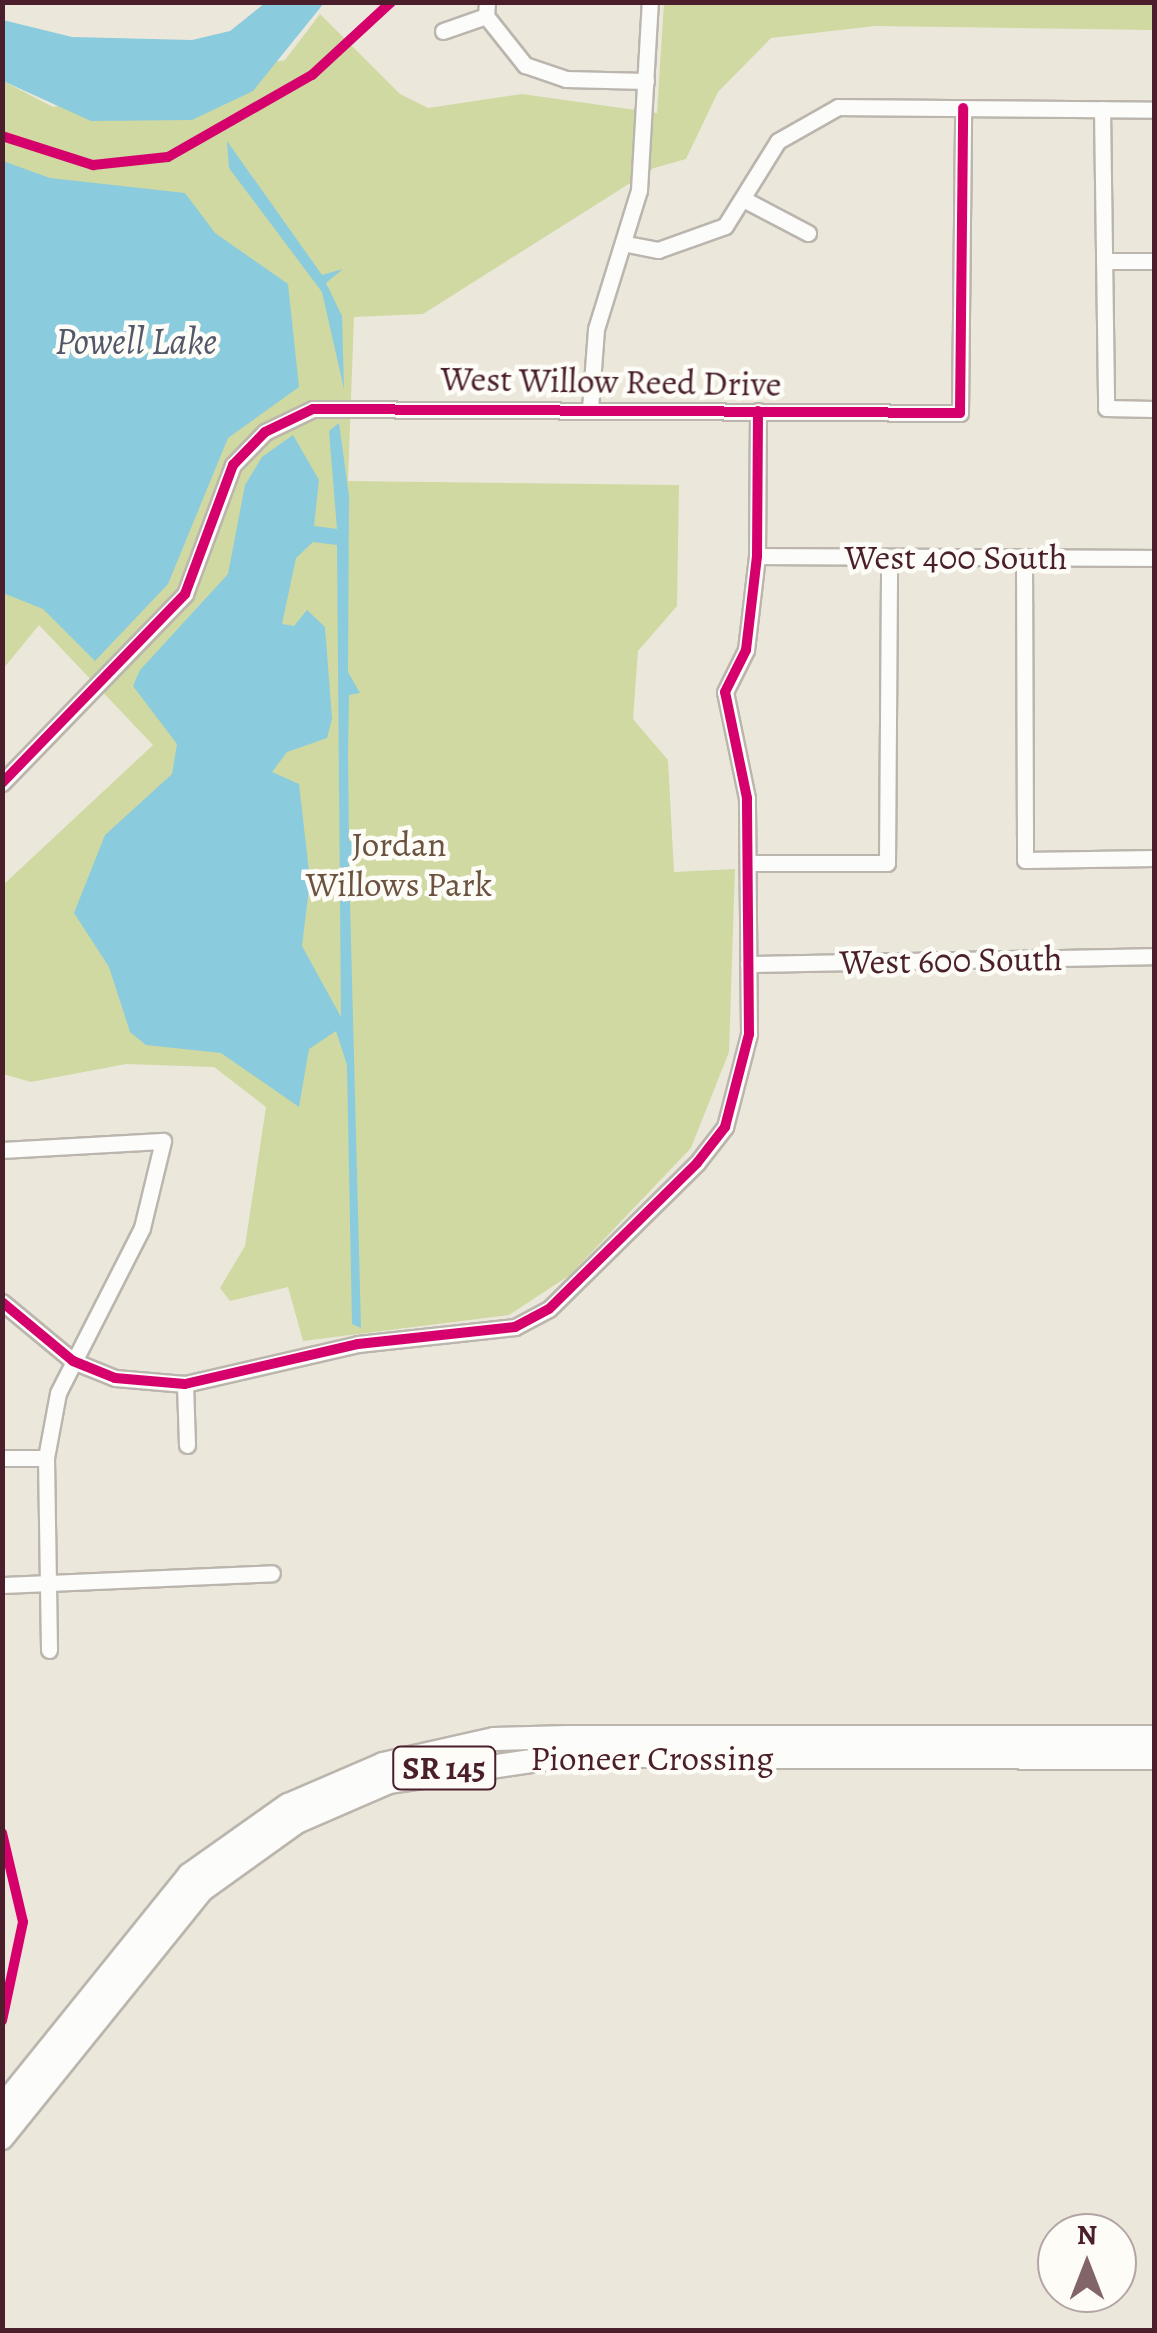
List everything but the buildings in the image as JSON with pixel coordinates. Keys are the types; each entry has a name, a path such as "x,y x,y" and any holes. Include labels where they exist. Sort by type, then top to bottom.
{"highway":[{"name":"Pioneer Crossing","path":"2,2107 189,1875 288,1805 384,1764 494,1739 568,1736 1154,1737"},
{"name":"Pioneer Crossing","path":"2,2138 202,1890 296,1822 389,1782 566,1756 1154,1758"}],"street":[{"path":"590,409 596,329 626,244 646,82 650,2"},
{"path":"443,31 486,9 506,46 566,79 646,82"},
{"path":"626,244 658,250 700,241 747,201 778,141 809,117 838,107 1154,110"},
{"name":"West Willow Reed Drive","path":"2,784 186,594 233,465 265,432 313,409 960,413 963,108"},
{"path":"1102,109 1106,408 1154,409"},
{"path":"747,201 808,234"},
{"path":"1104,261 1154,261"},
{"path":"2,1302 72,1361 114,1378 185,1384 358,1344 515,1327 549,1309 724,1127 749,1034 747,798 725,692 746,650 758,556 758,411"},
{"name":"West 400 South","path":"758,556 1154,558"},
{"path":"1024,557 1025,860 1154,858"},
{"path":"749,863 886,862 889,558"},
{"name":"West 600 South","path":"748,964 1154,956"},
{"path":"2,1150 163,1141 142,1228 72,1361 46,1458 49,1650"},
{"path":"185,1384 188,1445"},
{"path":"2,1458 46,1458"},
{"path":"2,1585 272,1574"}],"green space":[{"name":"Jordan Willows Park","path":"664,3 1154,3 1154,30 875,26 771,38 718,92 686,159 654,168 423,314 354,317 348,481 679,485 677,606 638,651 633,719 668,760 674,872 735,869 729,1052 691,1148 570,1275 509,1315 303,1341 288,1287 230,1301 220,1288 245,1246 266,1107 214,1067 126,1064 31,1082 3,1074 3,885 153,745 39,625 3,669 3,81 53,107 285,60 320,14 400,94 428,108 522,94 657,113"}],"water":[{"path":"265,3 324,3 253,91 192,120 91,121 3,81 3,20 72,37 192,40 230,31"},
{"path":"227,141 322,275 343,269 326,283 342,316 344,389 322,292 229,168"},
{"name":"Powell Lake","path":"3,161 50,178 185,193 215,233 288,284 299,387 228,438 168,584 95,661 43,609 3,593"},
{"path":"339,423 349,496 348,672 360,693 349,695 348,753 349,840 359,849 349,864 361,1328 352,1324 347,1065 336,1031 309,1049 299,1107 221,1053 146,1045 130,1032 109,967 74,913 105,835 172,774 177,744 133,686 140,670 228,574 245,485 262,457 293,435 319,480 314,526 337,529 329,431","holes":["313,542 337,545 341,1017 302,946 310,880 299,784 272,772 287,752 327,738 332,719 325,627 307,610 294,626 282,624 296,558"]}],"cycle path":[{"path":"2,136 93,165 168,157 312,75 391,2"},
{"path":"2,783 185,594 233,465 265,432 313,409 960,413 963,108"},
{"path":"2,1302 73,1361 115,1378 185,1384 358,1344 515,1327 549,1309 697,1163 725,1127 749,1034 747,798 725,692 746,650 757,556 758,411"},
{"path":"2,1833 23,1922 2,2021"}]}
